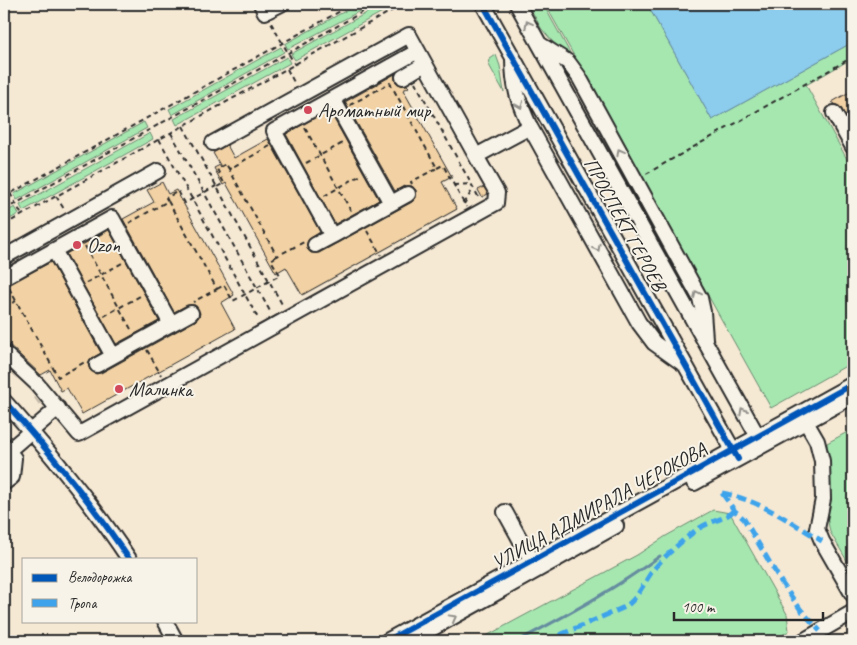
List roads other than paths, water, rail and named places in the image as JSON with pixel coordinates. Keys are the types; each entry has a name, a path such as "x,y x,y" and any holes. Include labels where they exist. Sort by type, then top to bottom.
{"street":[{"path":"263,8 280,4"},
{"name":"ПРОСПЕКТ ГЕРОЕВ","path":"483,4 735,455"},
{"path":"517,4 539,44 568,62 579,77 700,298 705,342 760,442"},
{"path":"4,354 37,384 79,434 496,203 497,193 409,35 213,143"},
{"path":"403,78 422,58"},
{"path":"332,236 274,131 333,98 422,58"},
{"path":"513,58 513,78 517,101 639,324 654,343 685,365"},
{"path":"333,98 391,204"},
{"path":"834,113 853,147"},
{"path":"476,156 530,127"},
{"path":"4,257 158,171"},
{"path":"315,246 408,194"},
{"path":"6,282 54,250 112,218 171,324"},
{"path":"54,250 113,356"},
{"path":"91,363 113,356 191,313"},
{"name":"УЛИЦА АДМИРАЛА ЧЕРОКОВА","path":"760,442 853,384"},
{"name":"УЛИЦА АДМИРАЛА ЧЕРОКОВА","path":"387,641 532,561 760,442 806,422 853,396"},
{"path":"4,401 32,431 74,483 128,558"},
{"path":"4,483 12,477 14,466 14,458 6,448 32,431 58,408"},
{"path":"806,422 817,441 822,461 823,499 817,529 822,542 853,595"},
{"name":"УЛИЦА АДМИРАЛА ЧЕРОКОВА","path":"410,641 735,455"},
{"path":"505,512 532,561"},
{"path":"803,641 853,612"},
{"path":"166,622 176,641"}],"water":[{"path":"647,4 849,4 853,10 853,42 712,120"}],"waterway":[{"path":"518,641 608,591 660,556"}],"place":[{"name":"Ароматный мир","path":"308,110"},
{"name":"Ozon","path":"77,245"},
{"name":"Малинка","path":"119,389"}]}
